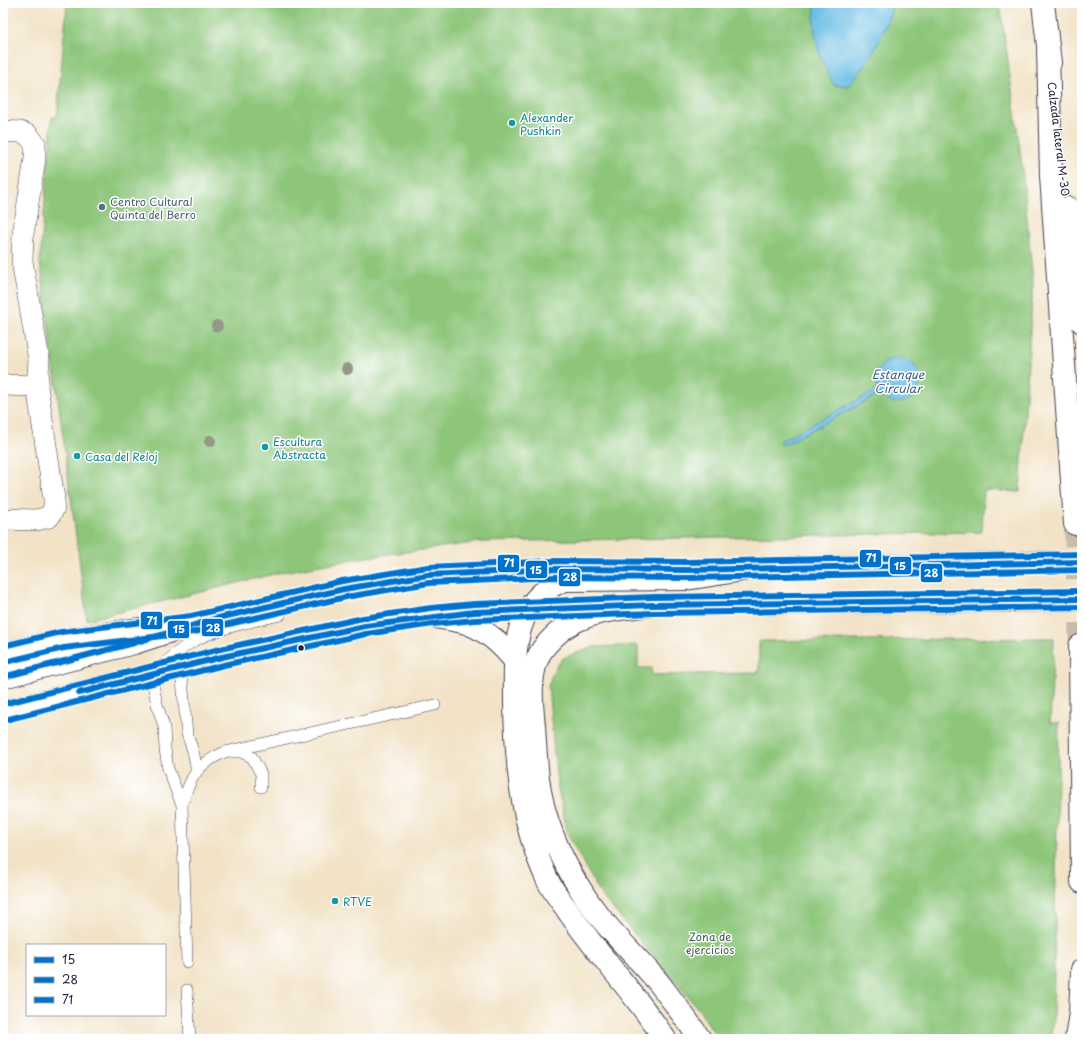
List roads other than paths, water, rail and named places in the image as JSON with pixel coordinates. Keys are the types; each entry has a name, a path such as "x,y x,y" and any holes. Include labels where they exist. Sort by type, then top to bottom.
{"main road":[{"name":"Calzada lateral M-30","path":"1043,3 1082,322"},
{"path":"1048,48 1051,176 1075,524"},
{"path":"3,677 134,643 192,624 344,589 428,575 555,569 756,568 1082,562"},
{"path":"665,1039 651,1018 574,919 549,883 534,848 520,786 516,737 514,661 519,634 528,610 539,595 551,585 564,580 686,579 756,568"},
{"path":"3,712 222,657 365,626 432,616 474,612 653,605 1082,599"},
{"path":"653,605 604,611 576,621 559,632 546,646 537,660 532,676 532,709 538,779 548,820 561,854 584,896 616,936 658,982 700,1039"},
{"path":"432,616 469,624 487,634 504,648 514,661"},
{"path":"3,654 62,640 108,633 192,624"},
{"path":"1080,646 1082,882"},
{"path":"1076,1039 1080,1013 1082,970"}],"street":[{"path":"3,519 36,520 49,517 54,508 54,499 37,386 39,360 22,261 23,234 35,159 35,144 28,135 12,132"},
{"path":"3,385 37,386"}],"lane":[{"path":"186,962 182,805 168,769 164,727 151,676 178,651 194,641 226,628 309,607 344,589"},
{"path":"181,668 187,734 193,751 197,770"},
{"path":"182,805 190,781 197,770 209,758 225,752 435,705"},
{"path":"225,752 241,752 252,757 261,774 261,787"},
{"path":"187,990 190,1039"}],"water":[{"path":"815,3 893,3 886,25 876,47 863,68 848,86 834,85 820,55 814,26"},
{"name":"Estanque Circular","path":"899,358 912,363 918,372 920,381 917,391 911,398 902,402 892,401 880,394 783,445 780,441 877,390 876,378 880,368 887,361"}],"tunnel":[{"path":"1075,524 1080,646"}],"place":[{"name":"Alexander Pushkin","path":"512,123"},
{"name":"Centro Cultural Quinta del Berro","path":"102,207"},
{"name":"Escultura Abstracta","path":"265,447"},
{"name":"Casa del Reloj","path":"77,456"},
{"name":"RTVE","path":"335,901"}],"park label":[{"name":"Zona de ejercicios","path":"710,942"}]}
